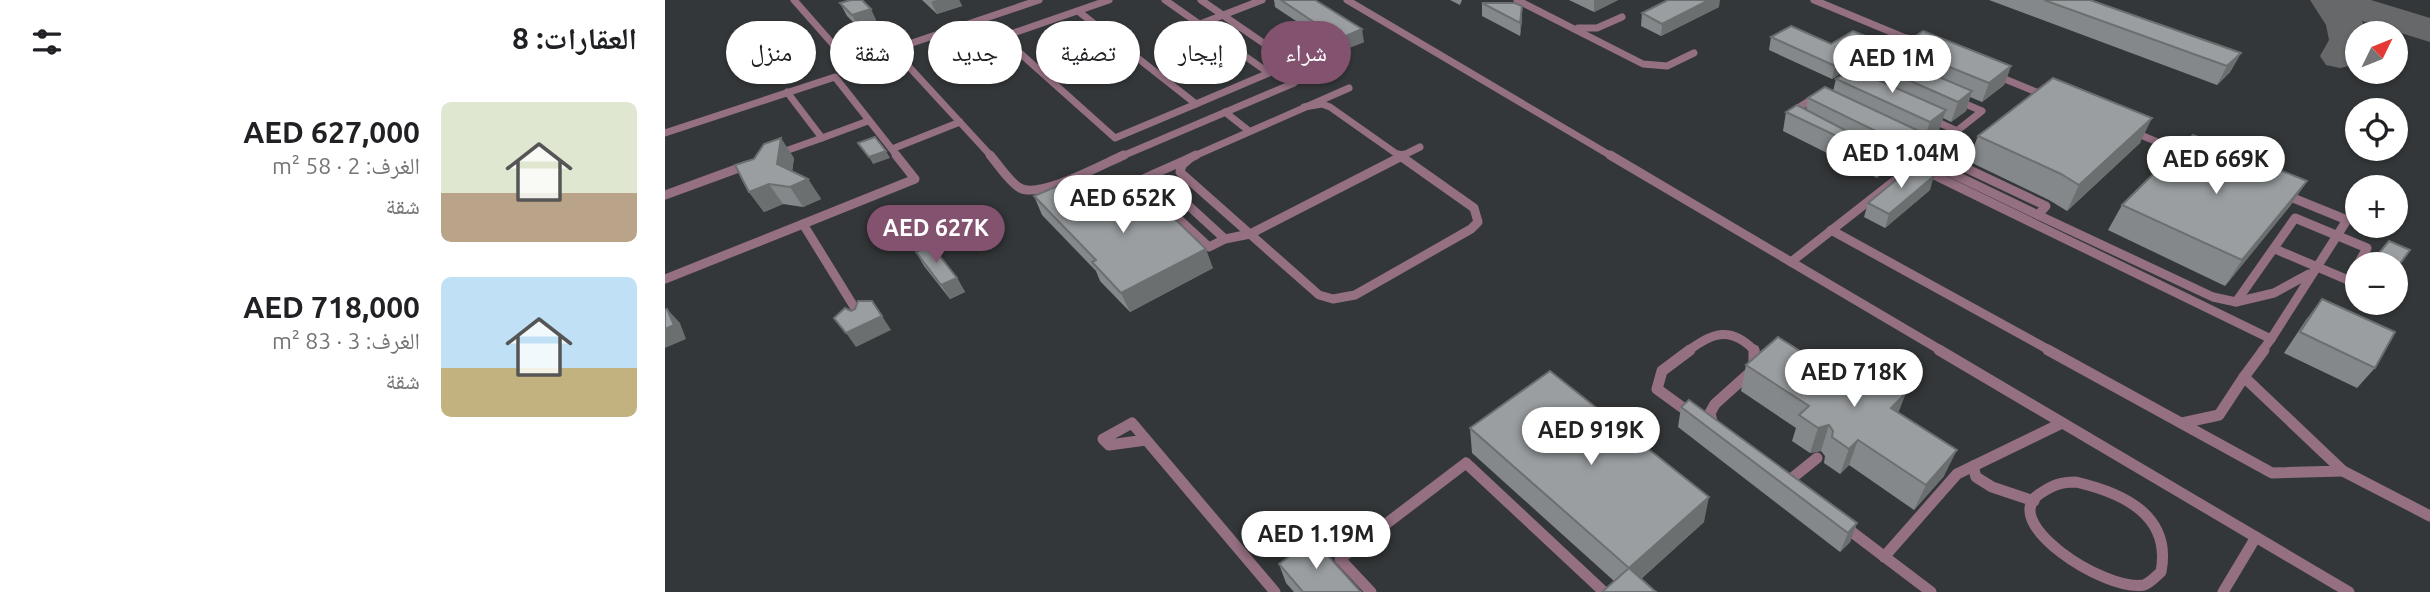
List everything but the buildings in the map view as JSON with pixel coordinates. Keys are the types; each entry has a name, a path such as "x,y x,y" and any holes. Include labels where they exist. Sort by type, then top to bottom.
{"lane":[{"path":"794,0 830,41"},
{"path":"1039,0 912,43 900,50 900,57 1020,188 1035,190 1052,186 1294,83 1304,76 1301,69 1201,0"},
{"path":"1108,0 1002,37 1115,138 1243,84"},
{"path":"1165,0 1196,21"},
{"path":"1208,21 1262,0"},
{"path":"1347,0 2349,592"},
{"path":"1517,0 1643,64 1654,66 1676,63 1694,52"},
{"path":"1814,0 1933,49"},
{"path":"1078,10 1196,104"},
{"path":"1571,27 1597,28 1622,17"},
{"path":"1834,85 1907,38"},
{"path":"1247,57 1269,73 1247,82"},
{"path":"1870,62 1882,68"},
{"path":"1985,70 2062,103"},
{"path":"665,134 835,77 915,179 665,279"},
{"path":"1843,79 1856,85"},
{"path":"1123,214 1112,219 1095,201 1349,88"},
{"path":"1803,125 1795,120 1795,110 1825,91"},
{"path":"787,92 822,138"},
{"path":"1791,262 1982,111 1945,95"},
{"path":"1815,97 1826,103"},
{"path":"1190,158 1182,165 1180,172 1319,295 1333,299 1355,295 1471,229 1478,222 1474,208 1330,107 1322,104 1304,107"},
{"path":"1226,112 1249,131"},
{"path":"1919,114 1957,131"},
{"path":"769,157 868,121"},
{"path":"892,149 960,122"},
{"path":"2127,129 2204,162"},
{"path":"1896,136 2046,206 2038,215"},
{"path":"1135,209 1157,199 1209,247 1225,239 1250,234 1420,147"},
{"path":"1865,156 1902,175"},
{"path":"1923,159 2213,297 2236,302 2260,299 2280,292 2316,268"},
{"path":"665,195 757,162"},
{"path":"1902,175 1910,171 1930,173 2271,339"},
{"path":"1154,174 1225,239"},
{"path":"2182,424 2219,415 2347,220 2269,188"},
{"path":"2236,302 2295,218 2367,248 2365,252"},
{"path":"803,225 861,318"},
{"path":"1831,230 2272,473 2343,471"},
{"path":"2275,248 2345,279"},
{"path":"1708,335 1733,335 1755,350 1755,369 1715,404 1710,413 1713,425 1723,437 1657,389 1662,371 1708,335"},
{"path":"2244,377 2343,471 2430,516"},
{"path":"1884,557 1957,474 2062,423"},
{"path":"1146,440 1275,592"},
{"path":"1786,483 1817,458"},
{"path":"1371,592 1340,559 1467,463 1604,592"},
{"path":"1973,466 1976,477 1992,487 2034,501"},
{"path":"2076,482 2103,488 2127,500 2144,514 2157,531 2164,551 2161,572 2146,584 2135,588 2113,589 2080,578 2057,563 2039,542 2031,521 2034,501 2040,493 2055,484 2076,482"},
{"path":"1836,520 1931,592"},
{"path":"2223,592 2256,537"}],"taxiway":[{"path":"2329,0 2345,25 2349,40 2340,56"},
{"path":"2332,0 2430,30"}]}
